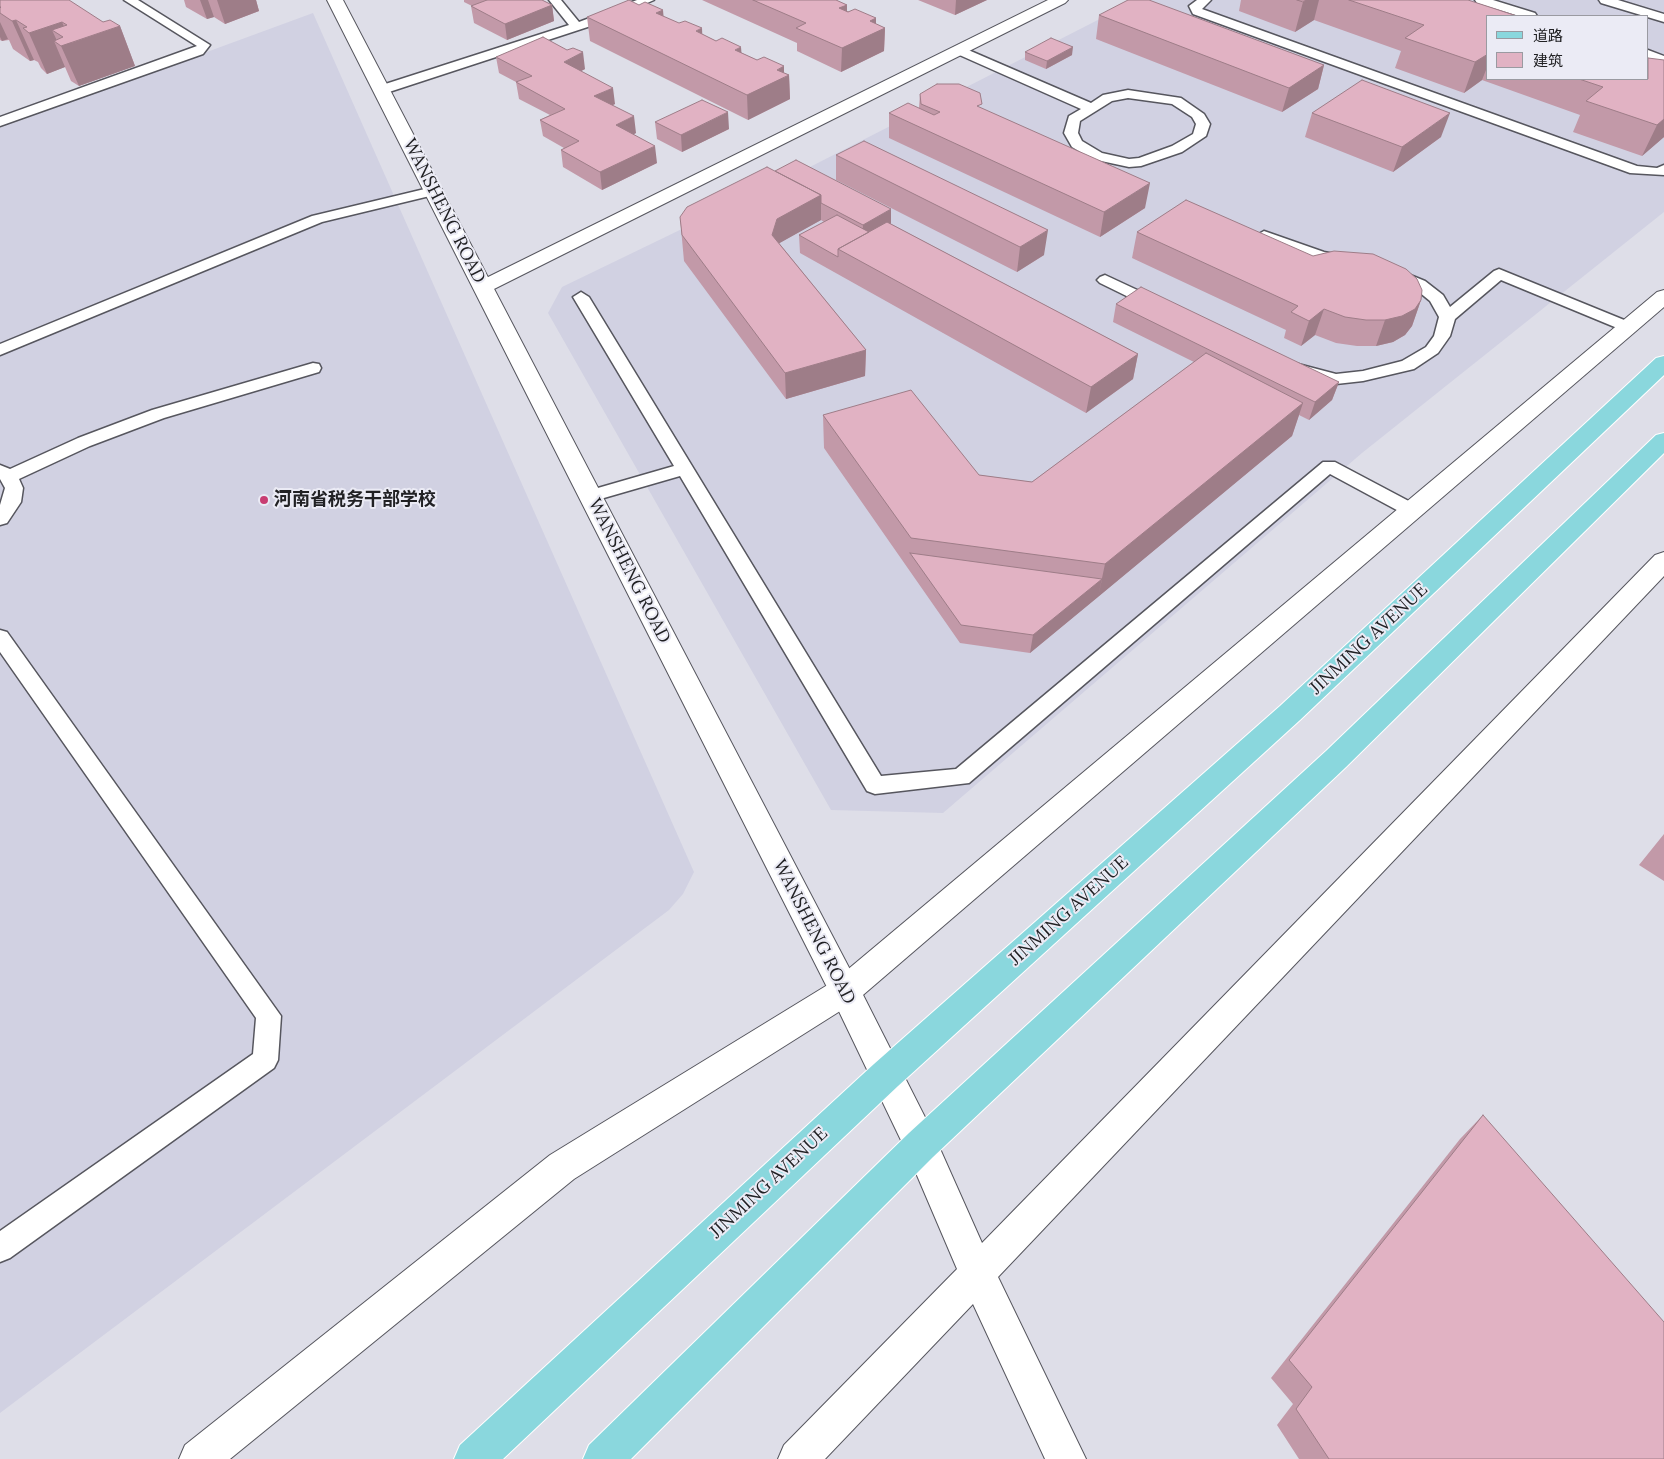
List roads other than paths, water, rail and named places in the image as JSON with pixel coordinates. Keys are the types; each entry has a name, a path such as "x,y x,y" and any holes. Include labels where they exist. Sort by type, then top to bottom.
{"main road":[{"name":"JINMING AVENUE","path":"474,1459 886,1075 1290,713 1664,364"},
{"path":"603,1459 921,1145 1336,759 1664,440"}],"street":[{"name":"WANSHENG ROAD","path":"335,0 845,991 921,1145 978,1275 1066,1459"},
{"path":"483,287 1060,0"},
{"path":"199,1459 562,1167 845,991 1413,511 1664,296"},
{"path":"798,1459 1661,568"}],"lane":[{"path":"0,122 200,51 204,45 130,0"},
{"path":"555,0 576,26"},
{"path":"381,90 576,26 648,0"},
{"path":"1205,0 1195,6 1198,11 1635,170 1660,172 1664,169"},
{"path":"1481,0 1528,15"},
{"path":"1605,0 1664,18"},
{"path":"958,50 1091,108"},
{"path":"1649,54 1664,60"},
{"path":"1128,94 1154,97 1176,101 1197,114 1203,124 1199,136 1177,149 1141,162 1129,163 1097,156 1077,144 1070,133 1074,119 1091,108 1108,98 1128,94"},
{"path":"0,350 317,219 433,191"},
{"path":"1250,229 1321,256 1362,264"},
{"path":"1381,267 1419,284 1437,298 1447,317"},
{"path":"1280,364 1336,379 1363,376 1408,365 1432,350 1442,336 1447,317 1499,274 1628,327"},
{"path":"1105,280 1175,313"},
{"path":"581,297 875,785 962,777 1329,466 1413,511"},
{"path":"0,519 12,502 14,488 4,474 158,414 313,368"},
{"path":"590,496 685,469"},
{"path":"0,637 269,1016 264,1060 0,1248"}],"place":[{"name":"河南省税务干部学校","path":"264,500"}]}
